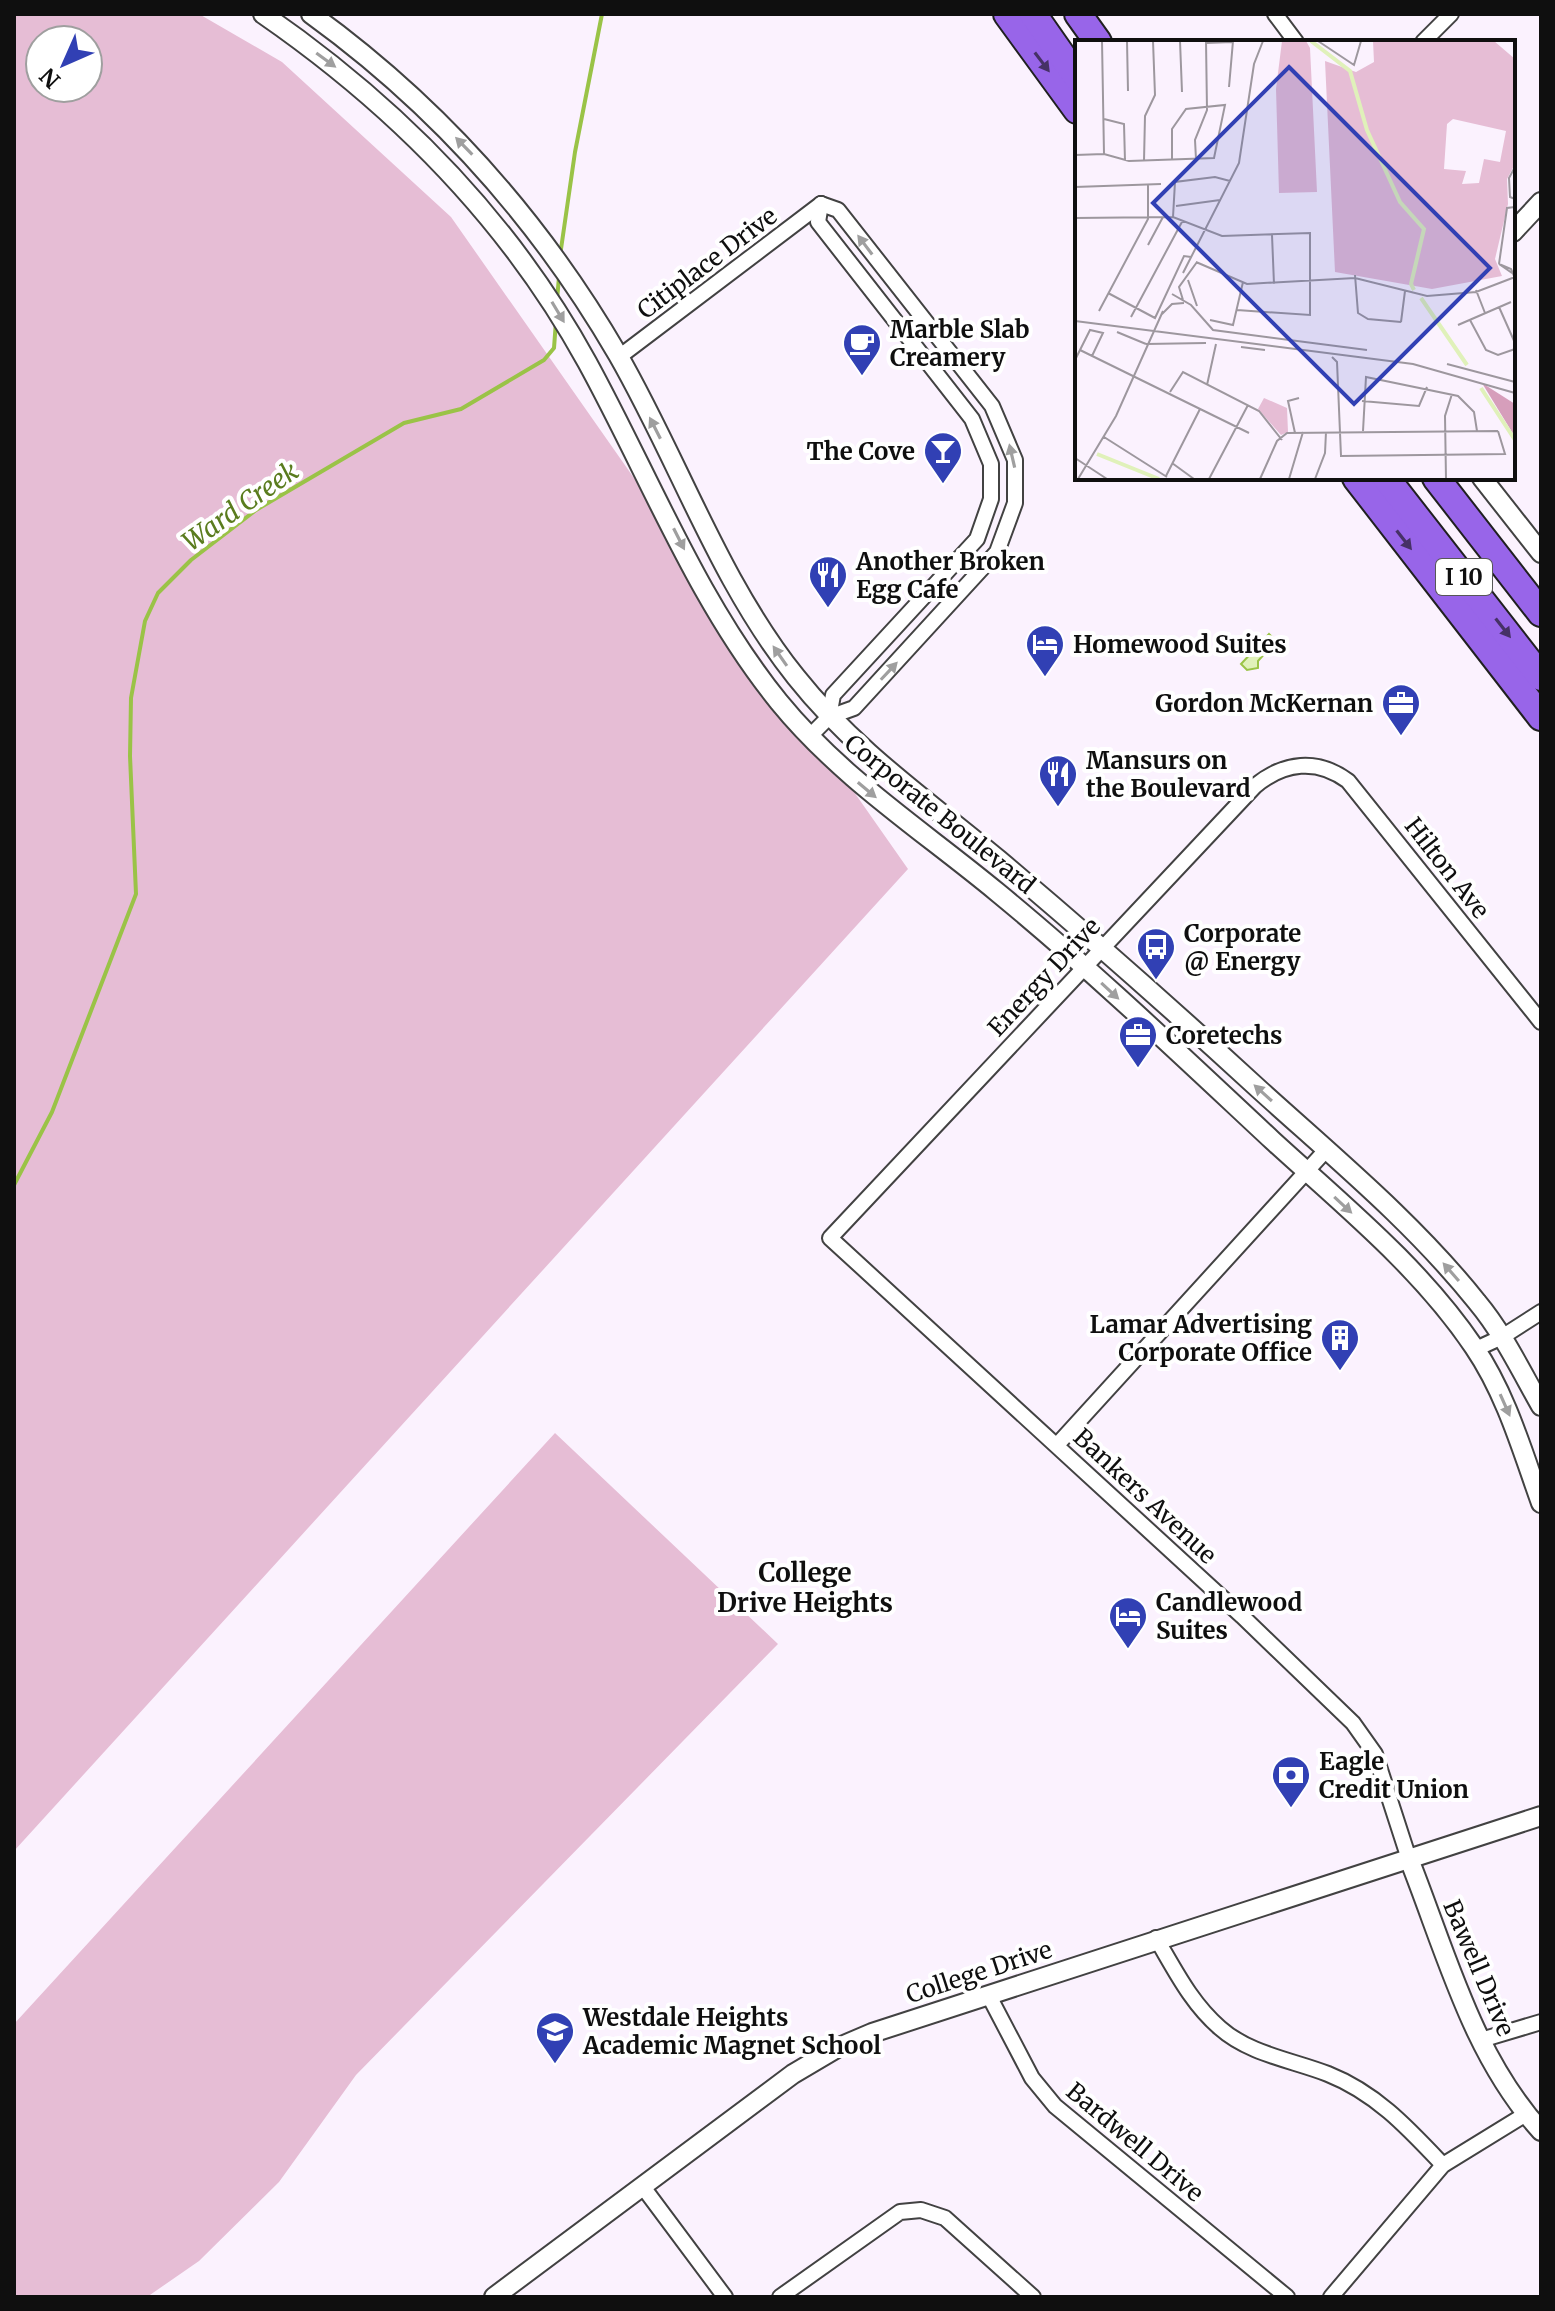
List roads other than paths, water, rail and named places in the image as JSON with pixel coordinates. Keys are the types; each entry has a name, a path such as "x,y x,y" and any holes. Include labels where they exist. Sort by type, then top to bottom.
{"highway":[{"path":"1007,14 1075,107"},
{"path":"1033,14 1075,74"},
{"path":"1078,14 1097,40"},
{"path":"1358,480 1541,717"},
{"name":"I 10","path":"1388,480 1541,677"},
{"name":"I 10","path":"1438,480 1541,613"}],"street":[{"name":"Corporate Boulevard","path":"263,14 339,69 405,128 458,181 515,247 553,303 707,594 743,653 810,736 866,790 992,888 1084,966 1438,1298 1490,1373 1541,1503"},
{"name":"Corporate Boulevard","path":"311,14 408,90 517,204 563,265 619,357 758,624 793,674 829,717 888,773 944,814 1102,947 1430,1247 1479,1304 1502,1337 1541,1406"},
{"path":"1275,14 1294,40"},
{"path":"1425,40 1451,14"},
{"path":"1515,230 1541,202"},
{"path":"810,736 829,717 854,708 997,552 1015,503 1015,460 997,416 838,210 821,204 818,222 976,427 991,464 991,499 977,539 833,695 829,717"},
{"name":"Citiplace Drive","path":"619,357 821,204"},
{"path":"893,322 911,307"},
{"path":"976,427 997,416"},
{"path":"1484,480 1541,553"},
{"path":"986,516 1010,521"},
{"path":"913,611 930,627"},
{"name":"Energy Drive","path":"830,1238 1255,786 1268,775 1302,765"},
{"name":"Hilton Ave","path":"1302,765 1336,772 1364,797 1541,1022"},
{"path":"1196,1070 1226,1075 1235,1067"},
{"path":"1057,1445 1326,1150"},
{"name":"Bankers Avenue","path":"830,1238 1312,1681 1353,1723 1375,1754 1409,1859"},
{"path":"1438,1298 1463,1309 1479,1304"},
{"path":"1476,1349 1502,1337 1541,1312"},
{"path":"1520,1445 1541,1473"},
{"name":"College Drive","path":"494,2297 793,2074 837,2048 1156,1938 1541,1816"},
{"name":"Bawell Drive","path":"1409,1859 1442,1954 1481,2040 1526,2114 1541,2131"},
{"path":"1156,1938 1194,2003 1223,2031 1259,2051 1329,2075 1361,2090 1396,2115 1443,2165"},
{"name":"Bardwell Drive","path":"988,1994 1032,2078 1055,2106 1287,2297"},
{"path":"1481,2040 1541,2022"},
{"path":"1331,2297 1443,2165 1526,2114"},
{"path":"643,2187 725,2297"},
{"path":"780,2297 900,2212 921,2210 945,2218 1033,2297"}],"waterway":[{"name":"Ward Creek","path":"560,256 575,152 602,14"},
{"name":"Ward Creek","path":"557,300 559,277"},
{"name":"Ward Creek","path":"14,1185 52,1112 136,894 130,756 131,698 145,621 158,593 191,560 256,510 404,423 461,409 544,360 554,348 556,321"}],"place":[{"name":"Marble Slab Creamery","path":"862,377"},
{"name":"The Cove","path":"943,485"},
{"name":"Another Broken Egg Cafe","path":"828,609"},
{"name":"Homewood Suites","path":"1045,678"},
{"name":"Gordon McKernan","path":"1401,737"},
{"name":"Mansurs on the Boulevard","path":"1058,808"},
{"name":"Corporate @ Energy","path":"1156,981"},
{"name":"Coretechs","path":"1138,1069"},
{"name":"Lamar Advertising Corporate Office","path":"1340,1372"},
{"name":"Candlewood Suites","path":"1128,1650"},
{"name":"Eagle Credit Union","path":"1291,1809"},
{"name":"Westdale Heights Academic Magnet School","path":"555,2065"}],"district":[{"name":"College Drive Heights","path":"805,1587"}]}
